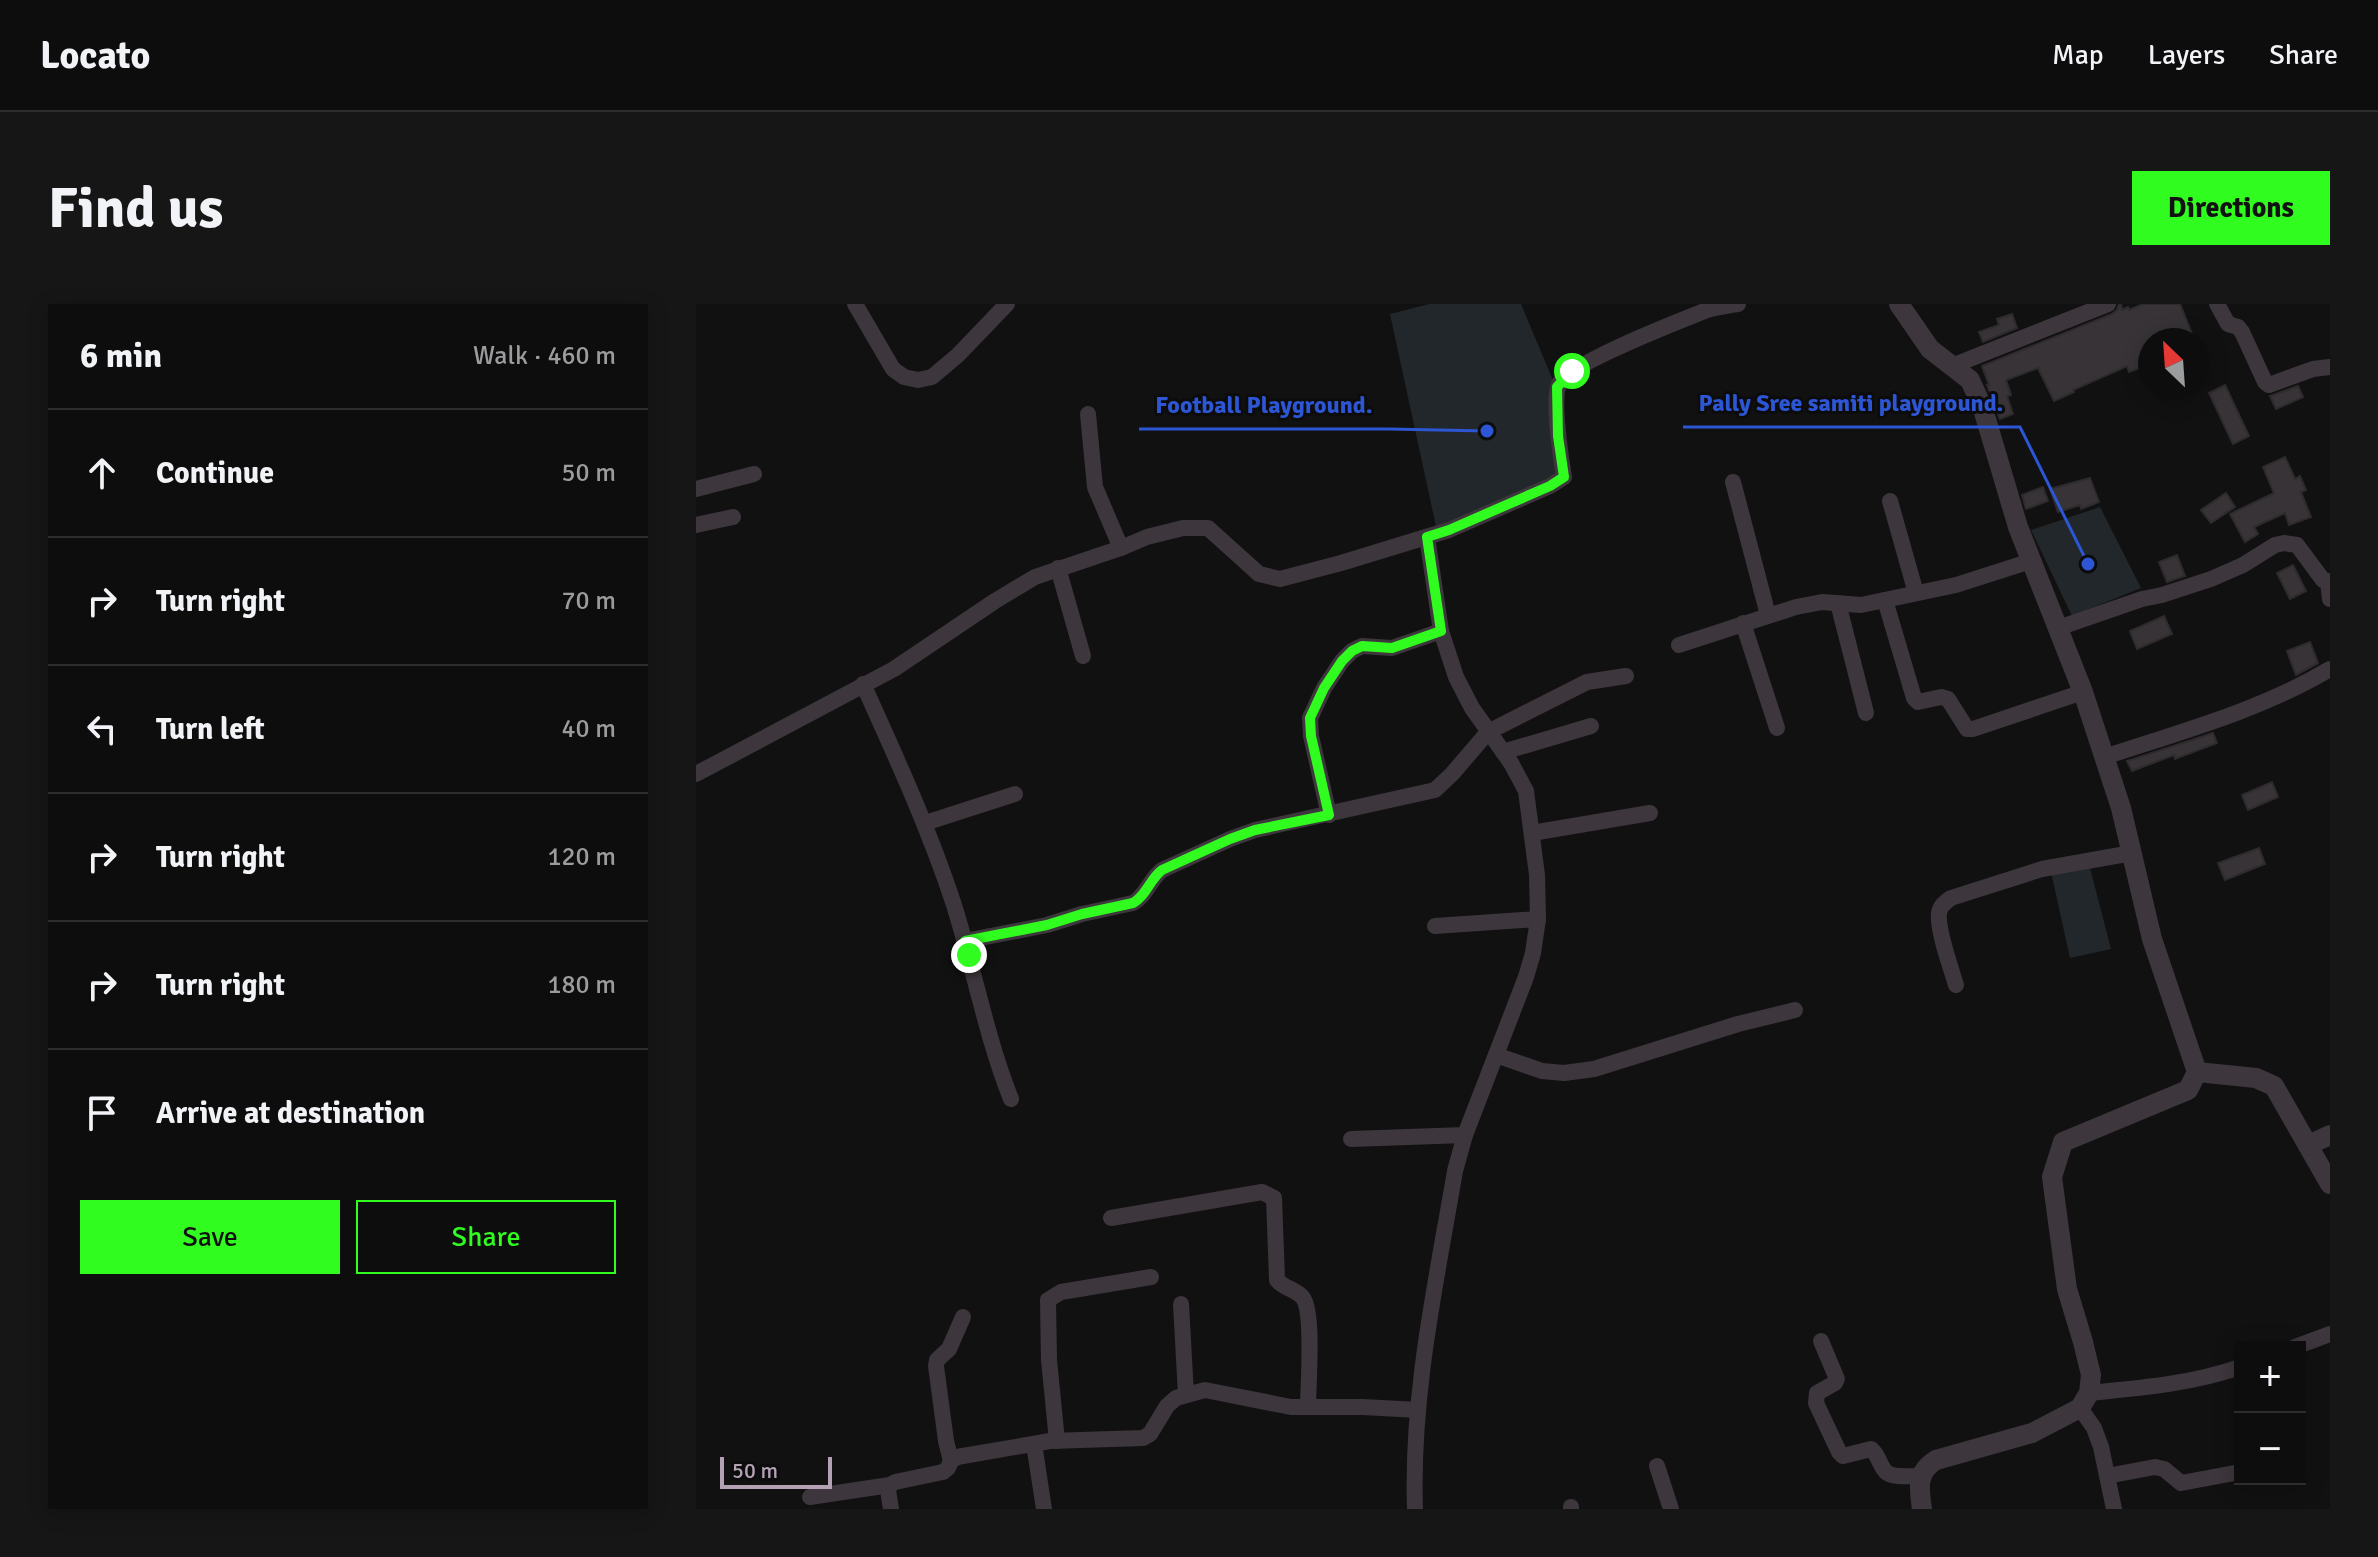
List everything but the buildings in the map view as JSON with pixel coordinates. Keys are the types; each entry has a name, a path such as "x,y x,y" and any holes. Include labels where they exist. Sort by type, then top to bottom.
{"street":[{"path":"855,304 893,369 904,377 918,380 932,377 1007,304"},
{"path":"696,774 894,669 1035,577 1147,537 1183,528 1208,528 1259,574 1280,579 1449,530 1550,486 1564,477 1558,436 1557,387 1572,371 1662,328 1710,309 1738,304"},
{"path":"1899,304 1930,349 1970,380 1983,409 2018,527 2083,692 2121,808 2152,939 2197,1072 2188,1090 2063,1142 2052,1177 2067,1289 2091,1375 2084,1400 2114,1509"},
{"path":"1952,366 2108,304"},
{"path":"2217,304 2225,320 2242,332 2269,385 2313,369 2330,367"},
{"path":"1088,414 1095,487 1121,548"},
{"path":"696,489 754,474"},
{"path":"1733,482 1768,615"},
{"path":"1890,501 1916,593"},
{"path":"696,525 733,517"},
{"path":"1415,1509 1418,1410 1430,1313 1455,1171 1465,1135 1526,977 1538,919 1537,875 1526,791 1472,708 1456,677 1441,631 1427,537"},
{"path":"2058,628 2211,579 2284,543 2297,545 2323,580 2329,582 2330,599"},
{"path":"1679,645 1768,615 1822,602 1861,605 1956,585 2031,561"},
{"path":"1058,568 1083,656"},
{"path":"1885,600 1914,698 1918,702 1941,697 1948,699 1967,729 2083,692"},
{"path":"1838,603 1866,713"},
{"path":"1743,623 1777,728"},
{"path":"1329,815 1311,736 1310,718 1324,688 1342,661 1362,646 1392,648 1441,631"},
{"path":"2104,757 2220,718 2330,669"},
{"path":"965,941 1047,925 1133,903 1140,899 1153,877 1162,870 1255,830 1435,790 1488,732 1587,682 1626,676"},
{"path":"863,684 925,823 965,941 1000,1071 1011,1099"},
{"path":"1503,752 1591,726"},
{"path":"925,823 1015,794"},
{"path":"1532,833 1650,813"},
{"path":"1956,985 1940,924 1942,904 2018,875 2132,853"},
{"path":"1435,926 1538,919"},
{"path":"1496,1055 1542,1071 1564,1073 1594,1069 1738,1024 1795,1010"},
{"path":"2197,1072 2256,1078 2274,1086 2330,1184"},
{"path":"1351,1139 1465,1135"},
{"path":"2308,1145 2330,1135"},
{"path":"1111,1218 1262,1192 1274,1198 1277,1280 1301,1294 1306,1303 1309,1322 1308,1407"},
{"path":"1057,1441 1049,1360 1048,1300 1061,1292 1151,1277"},
{"path":"1181,1304 1186,1395"},
{"path":"810,1497 890,1485 943,1472 948,1468 951,1461 936,1366 937,1360 949,1349 963,1317"},
{"path":"2306,1343 2330,1334"},
{"path":"1821,1341 1837,1379 1817,1393 1816,1403 1839,1452 1843,1456 1871,1449 1886,1472 1920,1476"},
{"path":"1922,1509 1920,1476 1926,1466 1936,1460 2032,1433 2084,1400 2215,1376 2234,1369"},
{"path":"951,1461 969,1454 1057,1441 1143,1438 1150,1434 1167,1406 1176,1398 1205,1390 1291,1407 1418,1410"},
{"path":"1034,1444 1044,1509"},
{"path":"1657,1466 1671,1509"},
{"path":"2107,1476 2155,1467 2164,1469 2181,1483 2234,1473"},
{"path":"890,1485 891,1509"}],"shaded area":[{"path":"1429,304 1521,304 1555,385 1564,477 1437,531 1390,314"},
{"path":"2100,507 2141,588 2072,616 2031,530"},
{"path":"2089,864 2111,949 2070,958 2051,872"}],"place":[{"name":"Football Playground.","path":"1487,431"},
{"name":"Pally Sree samiti playground.","path":"2088,564"}],"route":[{"path":"969,955 965,941 1047,925 1133,903 1140,899 1153,877 1162,870 1230,839 1255,830 1329,815 1311,736 1310,718 1324,688 1342,661 1362,646 1392,648 1441,631 1427,537 1550,486 1564,477 1558,436 1557,387 1572,371"}]}
